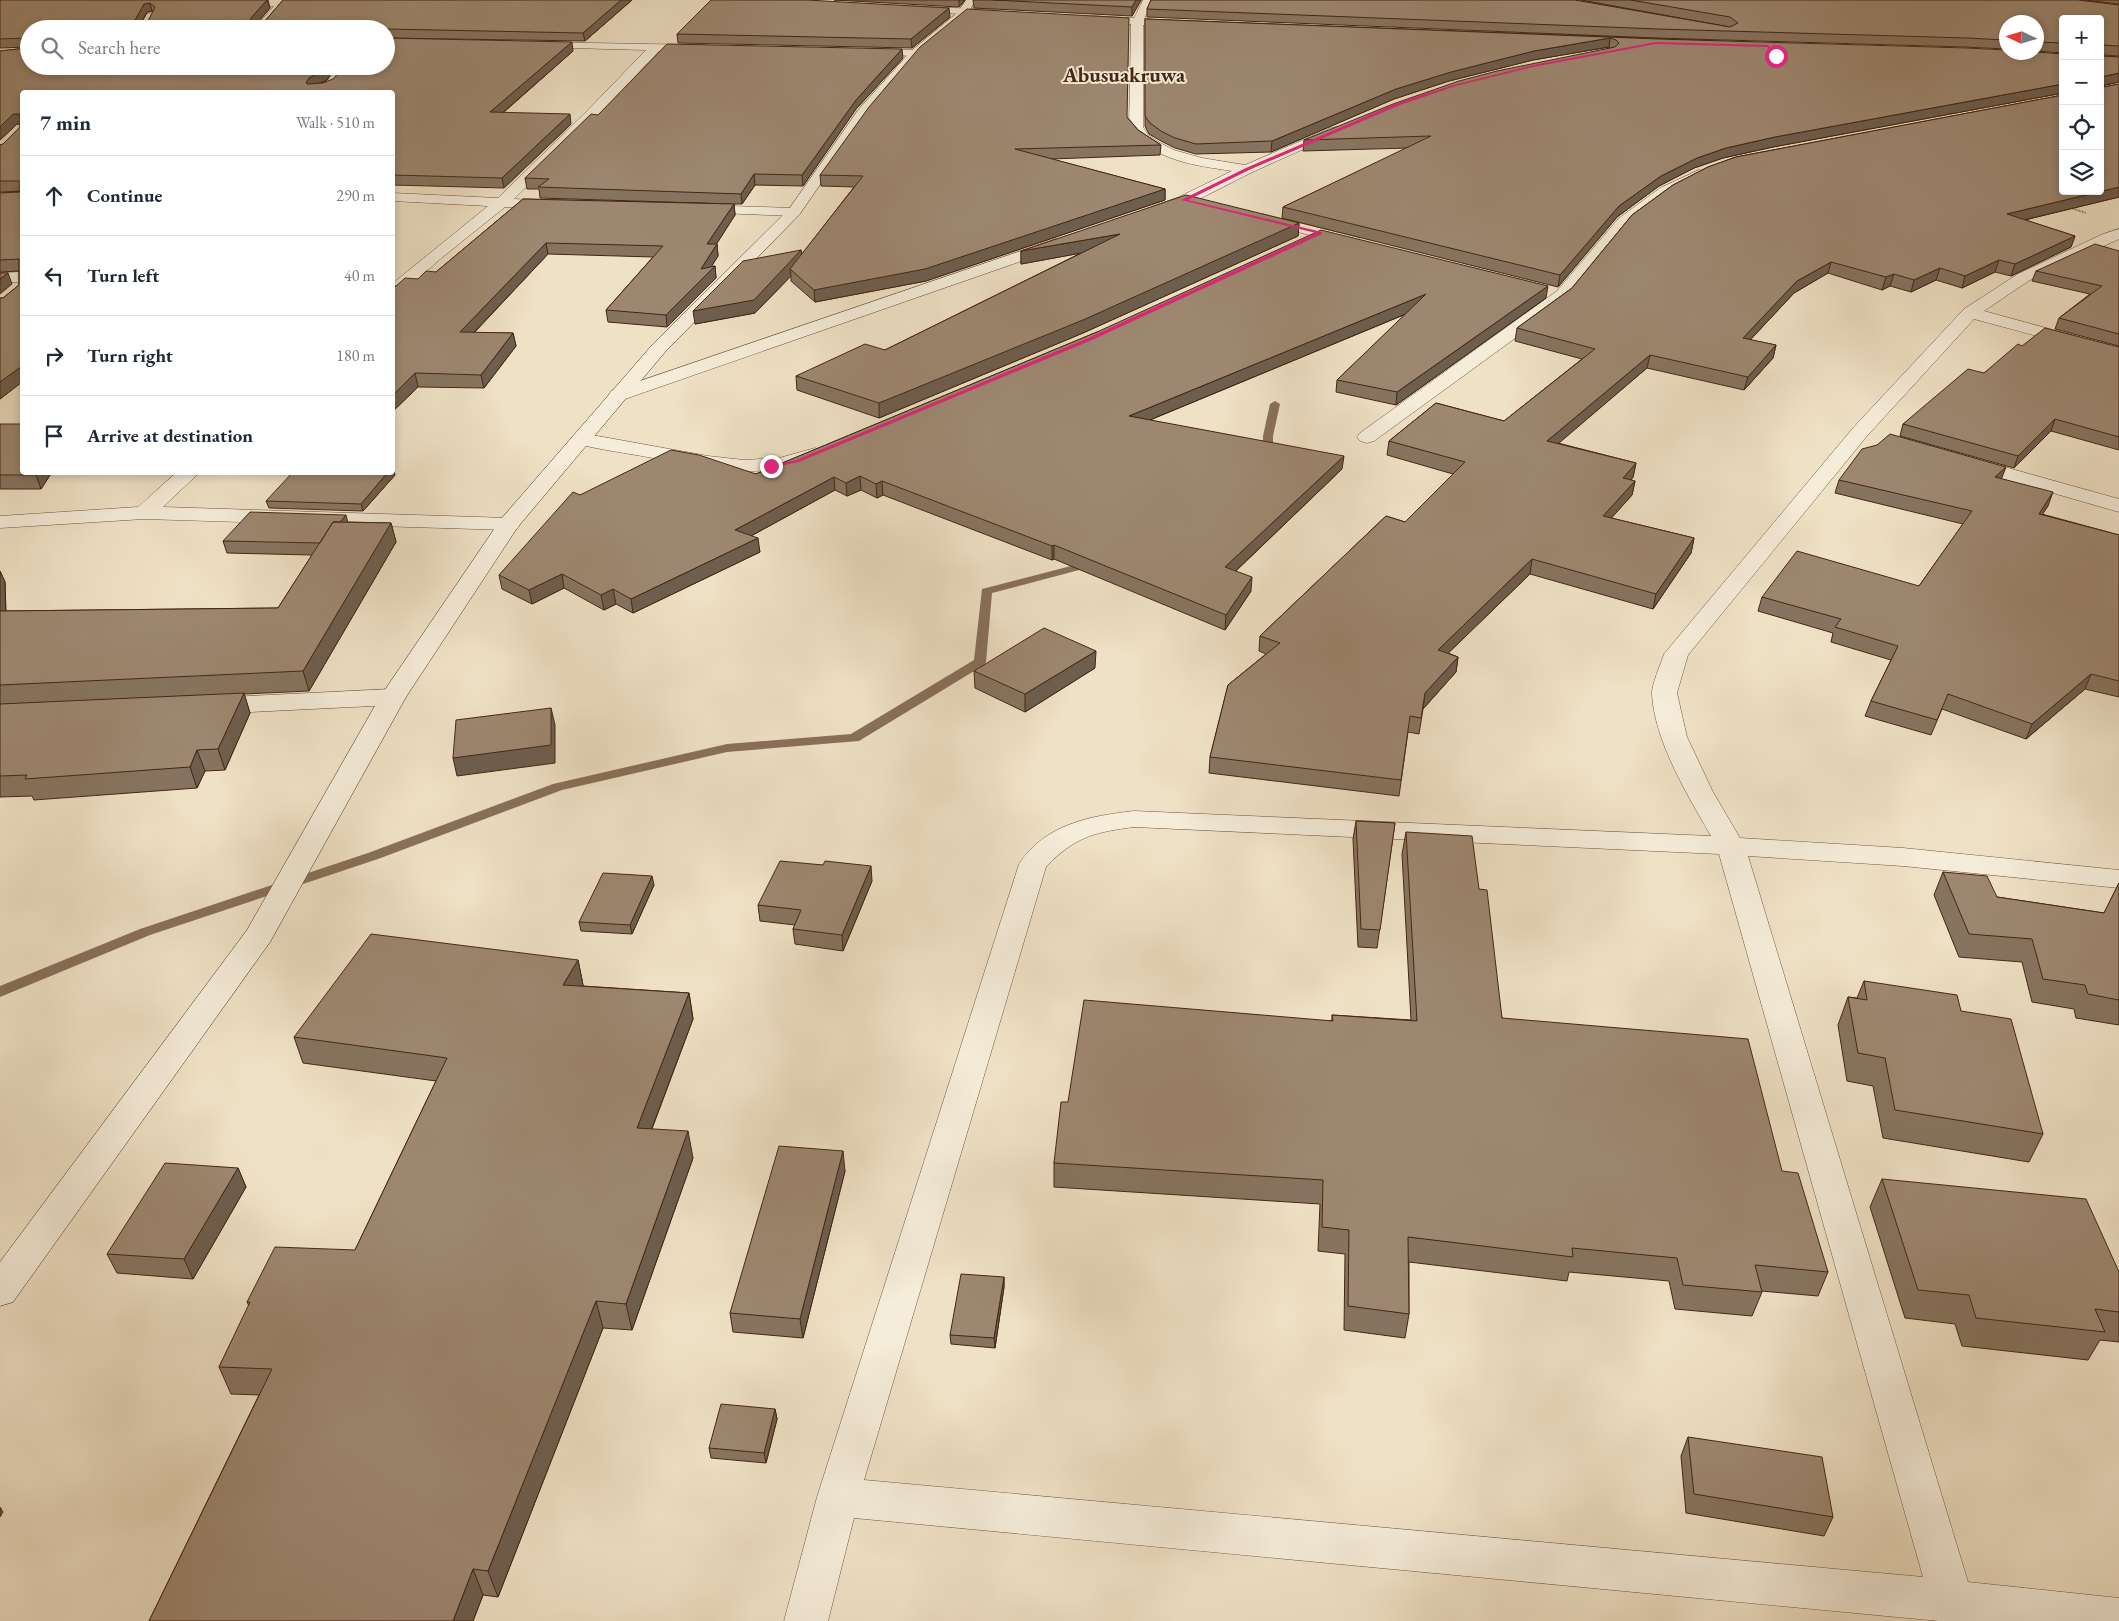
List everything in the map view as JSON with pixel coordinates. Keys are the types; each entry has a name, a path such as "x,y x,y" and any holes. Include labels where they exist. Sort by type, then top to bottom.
{"street":[{"path":"1148,0 1137,22 1136,126 1140,134 1149,142 1182,156 1247,169"},
{"path":"220,2 283,3 267,20"},
{"path":"0,1291 259,935 393,697 508,524 660,348 794,212 863,113 915,52 968,6"},
{"path":"900,8 968,6 1004,14"},
{"path":"149,20 151,16"},
{"path":"1080,18 1196,24"},
{"path":"524,45 716,48"},
{"path":"395,290 500,203 591,116 656,47"},
{"path":"855,51 915,52"},
{"path":"320,90 333,83 338,75"},
{"path":"1146,213 1184,200 1247,169 1345,127"},
{"path":"1367,437 1562,295 1623,222 1665,191 1715,168"},
{"path":"395,197 569,205"},
{"path":"1184,200 1211,207"},
{"path":"686,209 794,212"},
{"path":"1247,215 1367,245"},
{"path":"1294,245 1320,233"},
{"path":"1952,1601 1731,846 1699,792 1674,736 1664,693 1676,654 1870,434 1970,313 2024,277 2115,237"},
{"path":"618,395 1070,239"},
{"path":"0,278 20,286"},
{"path":"1544,290 1562,295"},
{"path":"1970,313 2119,353"},
{"path":"581,439 740,467 771,466 797,461 834,446"},
{"path":"1946,456 2119,506"},
{"path":"144,513 187,475"},
{"path":"0,522 144,513 508,524"},
{"path":"187,707 393,697"},
{"path":"806,1621 838,1498 1033,864 1049,846 1073,830 1093,824 1134,819 1731,846 1903,857 2119,879"},
{"path":"838,1498 1952,1601 2119,1620"}],"path":[{"path":"2063,206 2091,215"}],"building":[{"path":"0,0 267,0 251,20 148,20 155,7 150,3 144,4 135,20 20,20 20,38 0,39"},
{"path":"283,0 621,0 583,33 395,29 395,20 266,20"},
{"path":"711,0 807,0 949,8 911,39 677,34"},
{"path":"993,0 1136,0 1132,7"},
{"path":"1151,0 1575,0 1730,27 1738,23 1730,17 1631,0 2078,0 2119,5 2119,46 2104,45 2104,15 2059,15 2059,43 2044,42 2044,15 1999,15 1999,40 1658,29 1147,9"},
{"path":"967,9 1129,18 1127,117 1138,130 1161,145 1015,149 1165,189 925,269 814,290 790,269 863,176 820,175 869,107 920,47"},
{"path":"1145,19 1658,39 1967,48 1999,50 1999,60 2044,60 2044,53 2059,54 2059,85 1775,137 1726,148 1697,158 1661,176 1619,206 1560,275 1283,207 1431,136 1304,140 1393,104 1459,81 1497,71 1615,47 1619,43 1616,40 1610,38 1534,51 1451,72 1396,89 1272,141 1196,144 1175,138 1161,131 1150,123 1145,116"},
{"path":"395,38 572,42 490,112 570,114 502,178 395,175 395,90 20,90 20,114 13,114 0,127 0,51 20,49 20,75 315,75 309,78 306,83 308,84 323,83 333,79 337,75 395,75"},
{"path":"667,44 902,49 856,100 802,175 754,174 741,194 538,187 549,179 525,178 591,114 598,115"},
{"path":"2104,56 2119,57 2119,73 2104,76"},
{"path":"2119,84 2119,187 2104,191 2104,87"},
{"path":"2059,96 2059,195 2086,195 2007,214 2075,236 2015,264 1999,260 1965,276 1940,268 1914,280 1894,274 1886,277 1831,262 1797,281 1743,338 1776,345 1748,377 1650,355 1547,441 1636,463 1623,478 1635,481 1603,516 1694,538 1656,594 1532,559 1438,650 1458,657 1425,693 1421,718 1410,716 1401,780 1210,757 1228,685 1280,643 1260,636 1386,516 1405,522 1465,462 1389,441 1436,403 1504,421 1595,349 1517,328 1572,288 1632,215 1673,185 1708,167 1736,157"},
{"path":"20,127 20,182 0,181 0,145"},
{"path":"20,192 20,367 0,382 0,298 3,298 19,285 19,259 0,260 0,193"},
{"path":"1186,195 1299,223 1083,320 879,403 796,376 865,344 885,350 1120,234 1021,251"},
{"path":"523,199 734,204 707,244 717,244 701,269 715,266 666,315 606,310 663,246 546,243 460,332 513,333 481,375 415,373 395,393 395,286 405,278 418,279 426,271 436,272"},
{"path":"1321,230 1548,286 1397,392 1337,380 1426,294 1129,416 1344,456 1225,567 1252,577 1226,615 1054,545 1052,546 882,481 876,484 860,476 846,483 834,477 735,530 758,538 631,599 613,589 601,595 562,574 529,590 499,575 573,492 580,495 671,450 699,455 756,474 1097,332"},
{"path":"2095,244 2119,251 2119,334 2059,318 2102,286 2036,271"},
{"path":"801,250 754,300 693,311 743,261"},
{"path":"0,273 8,273 0,279"},
{"path":"2045,328 2119,347 2119,437 2055,419 2018,456 1903,424 1968,369 1984,373 2018,344 2022,346"},
{"path":"0,424 20,424 20,475 0,475"},
{"path":"1890,434 2006,467 1995,477 2053,492 2039,514 2119,535 2119,681 2091,674 2032,724 1948,694 1937,720 1871,701 1898,646 1835,627 1841,619 1762,597 1797,551 1919,586 1972,511 1839,480 1862,449 1877,445"},
{"path":"290,475 385,475 361,504 266,501"},
{"path":"250,512 346,515 340,522 333,522 320,543 223,541"},
{"path":"333,522 391,523 303,671 0,685 0,611 278,608"},
{"path":"1044,628 1096,651 1025,694 974,671"},
{"path":"244,693 218,749 197,750 190,767 25,779 27,775 0,776 0,704"},
{"path":"551,708 551,745 453,758 456,720"},
{"path":"1356,821 1395,823 1380,930 1361,929"},
{"path":"1406,832 1472,836 1479,889 1487,890 1502,1018 1748,1039 1782,1171 1798,1173 1828,1272 1755,1265 1762,1292 1683,1285 1677,1258 1572,1248 1573,1257 1408,1237 1409,1314 1348,1306 1349,1230 1322,1227 1323,1180 1054,1163 1061,1102 1068,1102 1084,1000 1333,1021 1332,1015 1417,1021"},
{"path":"780,861 823,865 825,861 871,866 842,935 793,929 801,910 758,905"},
{"path":"1943,872 1987,876 1997,897 2104,913 2119,883 2119,1000 2088,994 2085,985 2043,979 2032,939 1969,934"},
{"path":"603,873 652,876 630,925 579,922"},
{"path":"371,934 578,960 563,985 689,993 637,1128 688,1131 626,1304 596,1301 488,1571 473,1569 453,1621 149,1621 272,1369 219,1367 250,1302 247,1302 275,1247 355,1250 447,1058 294,1037"},
{"path":"1864,981 1957,995 1961,1011 2011,1019 2043,1134 1895,1110 1885,1058 1858,1053 1848,997 1867,1000"},
{"path":"779,1146 843,1151 800,1319 730,1313"},
{"path":"165,1163 238,1168 184,1259 107,1254"},
{"path":"1882,1179 2086,1199 2119,1272 2119,1312 2095,1309 2105,1332 1976,1318 1969,1295 1918,1290"},
{"path":"961,1274 1004,1277 994,1338 950,1335"},
{"path":"721,1404 775,1409 764,1453 709,1448"},
{"path":"1688,1437 1822,1457 1833,1517 1694,1494"}],"waterway":[{"path":"1268,460 1268,436 1275,404"},
{"path":"0,992 145,932 373,856 558,787 727,748 854,738 980,662 986,591 1094,563"}],"district":[{"name":"Abusuakruwa","path":"1124,74"}],"route":[{"path":"771,466 797,461 1090,339 1320,233 1184,200 1247,169 1399,104 1454,86 1533,66 1656,43 1768,46 1776,56"}]}
